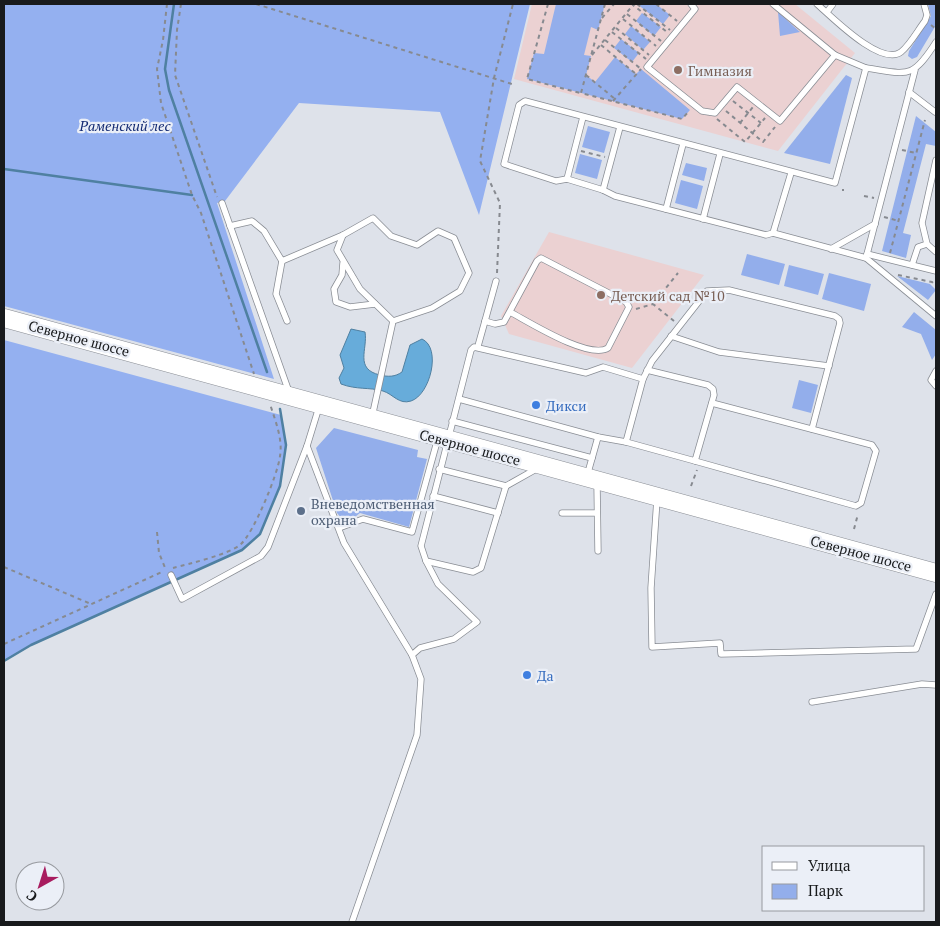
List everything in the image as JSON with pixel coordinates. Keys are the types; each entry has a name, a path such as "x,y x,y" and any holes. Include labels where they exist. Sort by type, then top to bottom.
{"main road":[{"name":"Северное шоссе","path":"4,318 319,406 936,573"}],"lane":[{"path":"692,4 695,9 647,67 702,111 715,112 723,108 737,86 780,121 835,55"},
{"path":"773,4 835,55 866,68 901,73 914,70 921,66 936,42"},
{"path":"817,4 879,53 896,54 902,52 925,21 927,15 924,4"},
{"path":"827,12 833,4"},
{"path":"866,68 835,183 521,102 504,160 507,167 556,181 567,179 616,196 766,235 773,233 936,272"},
{"path":"867,256 914,70"},
{"path":"909,92 936,112"},
{"path":"567,179 583,117"},
{"path":"603,190 620,127"},
{"path":"666,209 683,144"},
{"path":"703,219 720,154"},
{"path":"936,160 922,222 927,244 936,252"},
{"path":"773,233 791,173"},
{"path":"222,203 292,398"},
{"path":"282,261 343,235 373,218 391,236 417,245 438,231 454,238 469,273 460,291 432,308 393,321"},
{"path":"230,226 252,221 264,231 282,261 276,294 287,321"},
{"path":"831,248 875,224"},
{"path":"343,235 337,250 343,263 360,289 393,321"},
{"path":"912,265 918,248 927,244"},
{"path":"867,256 936,316"},
{"path":"485,321 495,324 504,322 537,261 541,258 626,302 629,306 608,348 602,351 569,344 510,312"},
{"path":"343,263 342,275 334,289 336,302 350,307 375,304"},
{"path":"478,346 496,281"},
{"path":"626,442 643,378 647,370 704,293 710,290 729,290 835,316 839,319 840,324 812,429"},
{"path":"371,420 393,321"},
{"path":"671,336 719,352 828,366"},
{"path":"339,528 363,518 412,532 442,439 452,421 471,350 478,346 586,373 603,368 643,378"},
{"path":"647,370 708,385 713,389 712,403 698,462"},
{"path":"936,371 931,380 936,386"},
{"path":"459,399 598,437 626,442 860,506 875,448 812,429 712,403"},
{"path":"169,573 182,599 261,556 268,547 308,446 319,406"},
{"path":"452,421 592,458"},
{"path":"598,437 592,458 591,480 597,512 598,551"},
{"path":"412,655 420,648 454,639 477,622 438,584 421,546 439,469 442,439"},
{"path":"308,446 344,543 412,655 421,679 417,735 352,922"},
{"path":"426,560 473,572 481,568 506,486 540,466"},
{"path":"439,469 506,486"},
{"path":"433,496 498,513"},
{"path":"657,498 650,588 652,647 720,643 721,654 916,649 936,594"},
{"path":"562,513 597,512"},
{"path":"812,702 922,684 936,685"}],"path":[{"path":"167,4 163,40 157,69 161,103 192,195 201,213 254,374"},
{"path":"181,4 177,30 175,75 215,194 222,203"},
{"path":"256,4 515,85"},
{"path":"496,281 500,203 480,161 494,78 513,4"},
{"path":"548,4 527,79 682,119 694,105"},
{"path":"581,93 605,4"},
{"path":"601,20 614,4"},
{"path":"591,56 634,4 671,33"},
{"path":"656,4 679,22"},
{"path":"626,14 663,42"},
{"path":"622,19 658,48"},
{"path":"616,27 651,56"},
{"path":"612,32 648,60"},
{"path":"605,40 640,69"},
{"path":"600,45 636,74"},
{"path":"586,74 615,99"},
{"path":"718,120 723,108 733,101 761,123"},
{"path":"740,123 757,103"},
{"path":"723,108 764,142 780,121"},
{"path":"708,112 745,142 769,112"},
{"path":"890,255 925,120"},
{"path":"900,149 916,153"},
{"path":"579,150 605,157"},
{"path":"864,196 876,199"},
{"path":"882,216 899,221"},
{"path":"899,271 896,274 932,282 936,286"},
{"path":"628,311 653,304 678,273"},
{"path":"653,304 679,325"},
{"path":"4,644 93,604 241,544 256,520 280,456 279,440 268,392"},
{"path":"691,486 698,462"},
{"path":"854,529 860,506"},
{"path":"157,532 159,553 169,573"},
{"path":"4,567 93,604"}],"shaded area":[{"name":"Гимназия","path":"532,4 795,4 855,53 778,151 514,79"},
{"name":"Детский сад №10","path":"549,232 704,275 632,368 509,334 501,316"},
{"path":"351,329 365,332 364,358 367,368 383,376 394,376 402,372 410,345 422,339 428,344 432,361 431,371 424,390 418,397 411,401 403,402 387,392 341,384 339,378 344,368 340,355"}],"green space":[{"name":"Раменский лес","path":"4,4 530,4 479,215 440,112 299,103 225,201 217,203 274,379 4,306"},
{"path":"556,4 605,4 598,30 591,27 584,55 591,56 586,75 595,82 615,57 636,74 641,69 690,110 682,119 527,79 534,53 544,54"},
{"path":"637,4 656,4 670,15 663,24"},
{"path":"928,4 936,4 936,25 917,57 912,59 908,56 909,51 931,16"},
{"path":"778,12 800,32 780,36"},
{"path":"642,13 661,27 654,36 636,21"},
{"path":"631,26 650,42 643,50 625,34"},
{"path":"621,39 639,53 632,62 614,48"},
{"path":"846,75 852,78 830,164 784,153"},
{"path":"916,116 936,132 936,146 926,144 903,233 911,235 906,258 882,251"},
{"path":"588,126 610,132 604,153 582,147"},
{"path":"580,154 602,160 597,179 575,173"},
{"path":"686,163 707,168 704,181 682,175"},
{"path":"681,180 703,186 697,209 675,203"},
{"path":"747,254 785,264 779,285 741,275"},
{"path":"789,265 824,274 818,295 784,286"},
{"path":"829,273 871,284 864,311 822,299"},
{"path":"897,276 930,284 936,290 928,300"},
{"path":"914,312 936,330 936,354 932,360 921,334 902,327"},
{"path":"4,340 281,415 286,445 280,486 260,534 242,550 31,645 4,661"},
{"path":"799,380 818,385 811,413 792,408"},
{"path":"334,428 418,450 417,457 427,459 409,527 360,513 351,520 343,520 337,513 316,448"}],"waterway":[{"path":"174,4 165,69 169,90 267,372"},
{"path":"4,169 192,195"},
{"path":"4,661 31,645 242,550 260,534 280,486 286,445 280,409"}],"place":[{"name":"Гимназия","path":"678,70"},
{"name":"Детский сад №10","path":"601,295"},
{"name":"Дикси","path":"536,405"},
{"name":"Вневедомственная охрана","path":"301,511"},
{"name":"Да","path":"527,675"}]}
